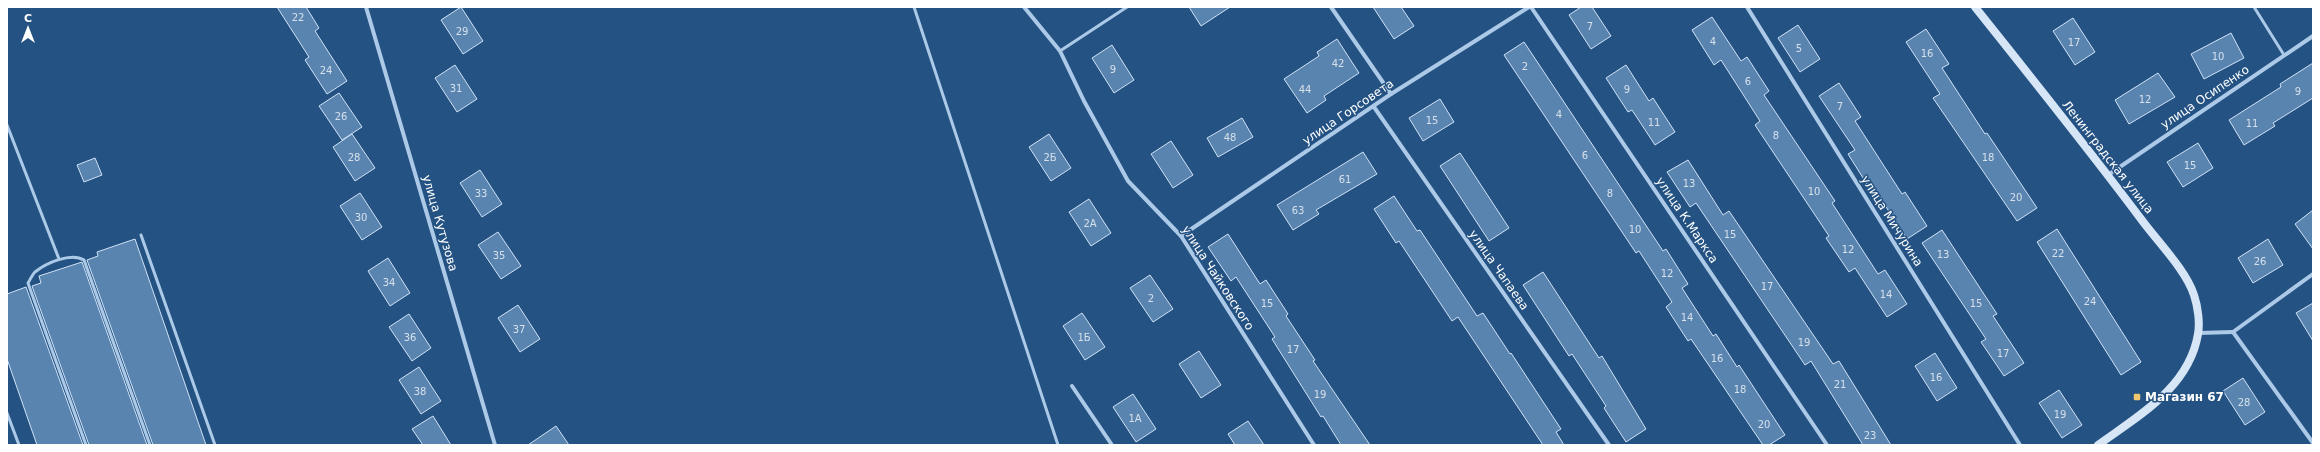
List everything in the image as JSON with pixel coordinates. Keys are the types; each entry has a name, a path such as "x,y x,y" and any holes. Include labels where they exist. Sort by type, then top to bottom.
{"street":[{"name":"улица Кутузова","path":"366,7 495,445"},
{"name":"улица Чайковского","path":"1024,7 1060,51 1084,100 1128,181 1180,236 1314,445"},
{"path":"1331,7 1391,94"},
{"name":"улица Горсовета","path":"1180,236 1374,107 1391,94 1530,7"},
{"name":"улица К.Маркса","path":"1530,7 1827,445"},
{"name":"улица Мичурина","path":"1747,7 2020,445"},
{"name":"Ленинградская улица","path":"1975,7 2108,175 2184,276 2194,295 2199,333"},
{"name":"улица Осипенко","path":"2108,175 2313,36"},
{"name":"улица Чапаева","path":"1374,107 1608,445"},
{"path":"2098,445 2163,397 2182,376 2194,350 2199,333 2233,332 2313,274"},
{"path":"2233,332 2313,443"},
{"path":"1072,386 1112,445"}],"lane":[{"path":"914,7 1058,445"},
{"path":"1060,51 1127,7"},
{"path":"2254,7 2284,55"},
{"path":"7,125 59,259"},
{"path":"141,235 216,445"},
{"path":"86,445 28,283 34,273 59,259 79,257 84,260 150,445"},
{"path":"7,413 19,445"}],"building":[{"path":"277,7 306,7 319,28 315,31 347,81 327,94 305,60 309,57"},
{"path":"461,7 483,41 463,54 441,20"},
{"path":"1189,7 1230,7 1201,26"},
{"path":"1373,7 1401,7 1414,26 1394,39"},
{"path":"1581,7 1592,7 1611,36 1591,49 1569,15"},
{"path":"1712,17 1741,61 1747,57 1769,91 1764,95 1835,201 1832,203 1878,274 1885,270 1907,304 1887,317 1855,268 1849,272 1826,238 1829,236 1755,125 1760,121 1721,60 1714,65 1692,30"},
{"path":"2073,18 2095,52 2075,65 2053,31"},
{"path":"1798,25 1820,59 1800,72 1778,38"},
{"path":"1926,29 1949,64 1942,68 1985,134 1987,133 2037,208 2017,221 1933,98 1940,94 1906,42"},
{"path":"2231,33 2244,58 2204,79 2191,54"},
{"path":"1337,39 1359,73 1324,96 1326,100 1307,113 1284,79 1319,56 1317,52"},
{"path":"1524,42 1663,251 1666,249 1688,284 1682,288 1713,336 1716,334 1737,367 1739,365 1785,435 1769,445 1763,445 1691,339 1688,341 1666,307 1672,302 1639,251 1636,253 1504,55"},
{"path":"1112,45 1134,80 1114,93 1092,58"},
{"path":"2313,63 2313,98 2273,123 2275,126 2244,145 2229,120 2281,87 2280,84"},
{"path":"455,65 477,99 457,112 435,78"},
{"path":"1626,65 1649,101 1653,98 1675,132 1655,145 1632,110 1628,112 1606,78"},
{"path":"2158,73 2175,97 2129,124 2115,100"},
{"path":"1839,83 1861,117 1855,121 1902,194 1905,192 1927,226 1907,239 1873,187 1870,189 1848,154 1855,150 1819,96"},
{"path":"339,93 362,127 342,140 319,106"},
{"path":"1440,99 1454,122 1423,141 1409,118"},
{"path":"1242,118 1253,137 1218,157 1207,138"},
{"path":"352,134 375,168 355,181 333,147"},
{"path":"1049,134 1071,168 1051,181 1029,147"},
{"path":"1171,141 1193,175 1173,188 1151,154"},
{"path":"2198,143 2213,168 2183,187 2167,162"},
{"path":"1363,152 1377,174 1316,210 1319,214 1293,230 1277,205"},
{"path":"1460,153 1509,228 1489,241 1440,166"},
{"path":"95,158 102,175 84,182 77,165"},
{"path":"1688,160 1723,215 1729,211 1833,364 1839,361 1891,445 1863,445 1811,361 1805,365 1696,203 1690,207 1667,172"},
{"path":"480,170 502,204 482,217 460,183"},
{"path":"360,193 382,227 362,240 340,206"},
{"path":"1394,196 1417,231 1420,230 1477,316 1483,313 1510,354 1511,353 1561,429 1556,432 1564,445 1543,445 1458,317 1452,321 1399,241 1396,243 1374,209"},
{"path":"1089,199 1111,233 1091,246 1069,212"},
{"path":"2313,210 2313,249 2295,224"},
{"path":"2057,229 2141,362 2121,375 2037,242"},
{"path":"1942,230 1997,314 1993,316 2024,363 2004,376 1981,342 1986,339 1922,243"},
{"path":"498,232 521,266 501,279 478,245"},
{"path":"1228,234 1260,284 1266,280 1288,314 1286,316 1315,360 1313,361 1370,445 1341,445 1323,416 1321,417 1272,339 1275,337 1236,277 1231,281 1208,247"},
{"path":"135,239 206,445 153,445 87,260 98,256 97,252"},
{"path":"2268,239 2283,265 2253,283 2238,258"},
{"path":"388,258 410,293 390,306 368,271"},
{"path":"82,262 147,445 89,445 32,286 41,283 39,276"},
{"path":"1543,272 1599,358 1602,356 1646,429 1626,442 1604,408 1606,406 1572,354 1569,356 1523,285"},
{"path":"1150,275 1173,309 1153,322 1130,288"},
{"path":"26,287 83,445 37,445 7,359 7,294"},
{"path":"2313,303 2313,341 2296,313"},
{"path":"518,305 540,339 520,352 498,318"},
{"path":"1082,313 1105,347 1085,360 1063,326"},
{"path":"409,314 431,348 412,361 389,327"},
{"path":"1199,351 1221,385 1201,398 1179,364"},
{"path":"1935,353 1957,388 1937,401 1915,366"},
{"path":"419,367 441,401 421,414 399,380"},
{"path":"2243,378 2265,412 2245,425 2223,391"},
{"path":"2059,390 2082,425 2062,438 2039,403"},
{"path":"1133,394 1156,429 1136,442 1113,407"},
{"path":"433,416 451,445 423,445 412,429"},
{"path":"1248,421 1264,445 1235,445 1228,434"},
{"path":"556,426 569,445 528,445"}],"place":[{"name":"Магазин 67","path":"2137,397"}]}
